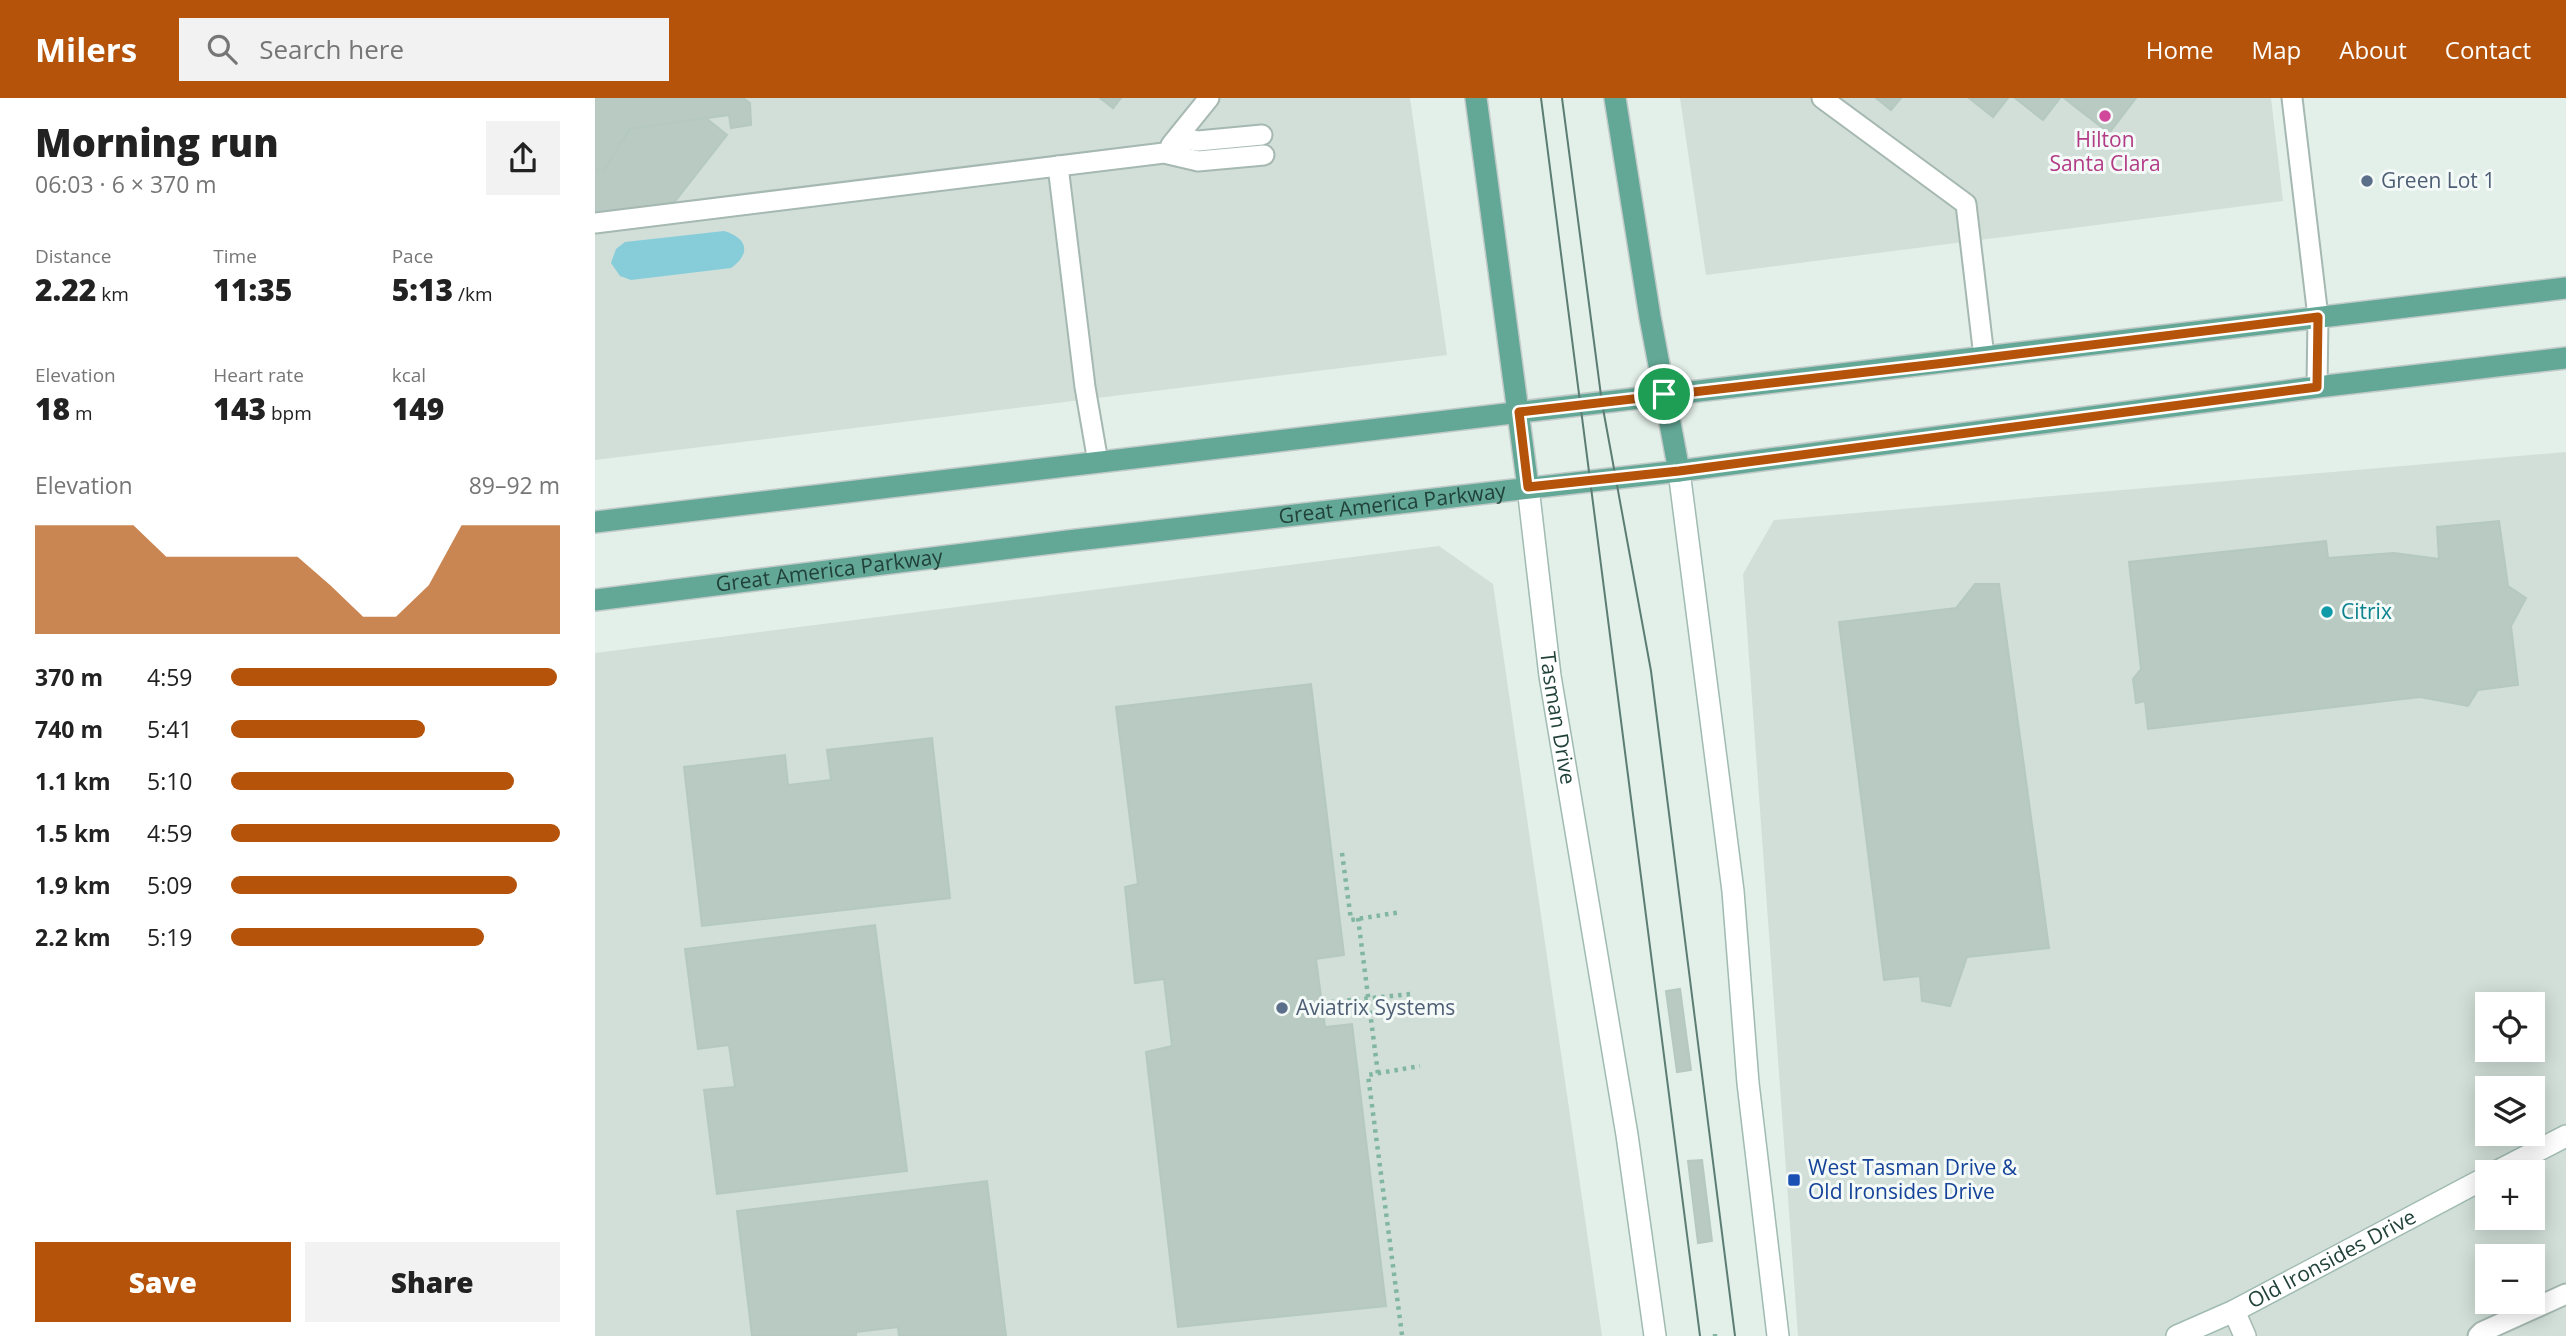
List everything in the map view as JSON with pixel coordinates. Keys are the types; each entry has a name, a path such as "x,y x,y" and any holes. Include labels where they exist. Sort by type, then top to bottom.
{"main road":[{"name":"Tasman Drive","path":"1476,98 1519,412 1552,690 1627,1135 1655,1336"},
{"path":"1615,98 1679,471 1733,891 1748,1083 1779,1336"},
{"path":"595,522 2566,288"},
{"name":"Great America Parkway","path":"595,600 1679,471 2317,387 2566,358"},
{"path":"2519,1160 2566,1136"},
{"name":"Old Ironsides Drive","path":"2177,1336 2234,1311 2475,1183"},
{"path":"2234,1311 2245,1336"}],"lane":[{"path":"1164,153 1209,98"},
{"path":"1822,98 1966,204 1984,357"},
{"path":"2292,98 2318,317 2317,387"},
{"path":"1178,138 1198,141 1262,135"},
{"path":"595,223 1164,153 1198,162 1264,155"},
{"path":"1058,166 1085,387 1098,462"},
{"path":"2478,1336 2566,1294"}],"path":[{"path":"1342,853 1351,920 1401,912"},
{"path":"1358,918 1378,1074"},
{"path":"1322,1003 1411,994"},
{"path":"1402,1335 1368,1075 1420,1066"}],"shaded area":[{"path":"595,98 1410,98 1447,355 595,460"},
{"path":"1680,98 2271,98 2283,201 1706,275"},
{"path":"2566,452 2566,1336 1798,1336 1743,574 1774,520"},
{"path":"1439,546 1493,584 1602,1336 595,1336 595,653"}],"water":[{"path":"724,231 738,238 744,247 742,257 731,268 631,280 620,276 611,263 616,249 625,242"}],"building":[{"path":"595,98 743,98 750,103 751,125 731,128 729,115 630,129 604,170 595,170"},
{"path":"1100,98 1121,98 1113,108"},
{"path":"1876,98 1901,98 1891,110"},
{"name":"Hilton Santa Clara","path":"1969,98 2008,98 1993,117"},
{"name":"Hilton Santa Clara","path":"2015,98 2060,98 2043,120"},
{"name":"Hilton Santa Clara","path":"2064,98 2136,98 2109,133"},
{"path":"706,118 727,135 669,209 595,218 595,170 604,170 630,129"},
{"name":"Citrix","path":"2499,521 2508,586 2526,598 2511,626 2518,685 2478,690 2468,706 2420,697 2148,729 2145,701 2136,703 2133,679 2141,669 2129,562 2326,541 2328,558 2394,553 2439,559 2437,527"},
{"path":"1975,584 1999,584 2049,948 1967,957 1950,1006 1922,1001 1920,976 1884,980 1839,622 1956,608"},
{"path":"1311,684 1344,955 1316,959 1325,1027 1352,1024 1386,1306 1178,1327 1146,1052 1172,1046 1164,979 1135,983 1125,887 1138,884 1116,707"},
{"path":"932,738 950,898 702,926 684,767 785,755 788,785 831,780 827,750"},
{"path":"875,925 907,1171 717,1194 704,1090 735,1087 729,1045 698,1049 685,949"},
{"path":"1680,989 1691,1070 1677,1072 1666,991"},
{"path":"1702,1160 1712,1241 1698,1243 1688,1161"},
{"path":"987,1181 1006,1336 899,1336 898,1327 856,1332 856,1336 752,1336 737,1211"}],"tram line":[{"path":"1541,98 1700,1336"},
{"path":"1562,98 1602,403 1651,671 1735,1336"}],"place":[{"name":"Hilton Santa Clara","path":"2105,116"},
{"name":"Green Lot 1","path":"2367,181"},
{"name":"Citrix","path":"2327,612"},
{"name":"Aviatrix Systems","path":"1282,1008"},
{"name":"West Tasman Drive & Old Ironsides Drive","path":"1794,1180"}],"route":[{"path":"2318,317 2317,387 1679,471 1528,487 1519,412 1664,394 2318,317"}]}
